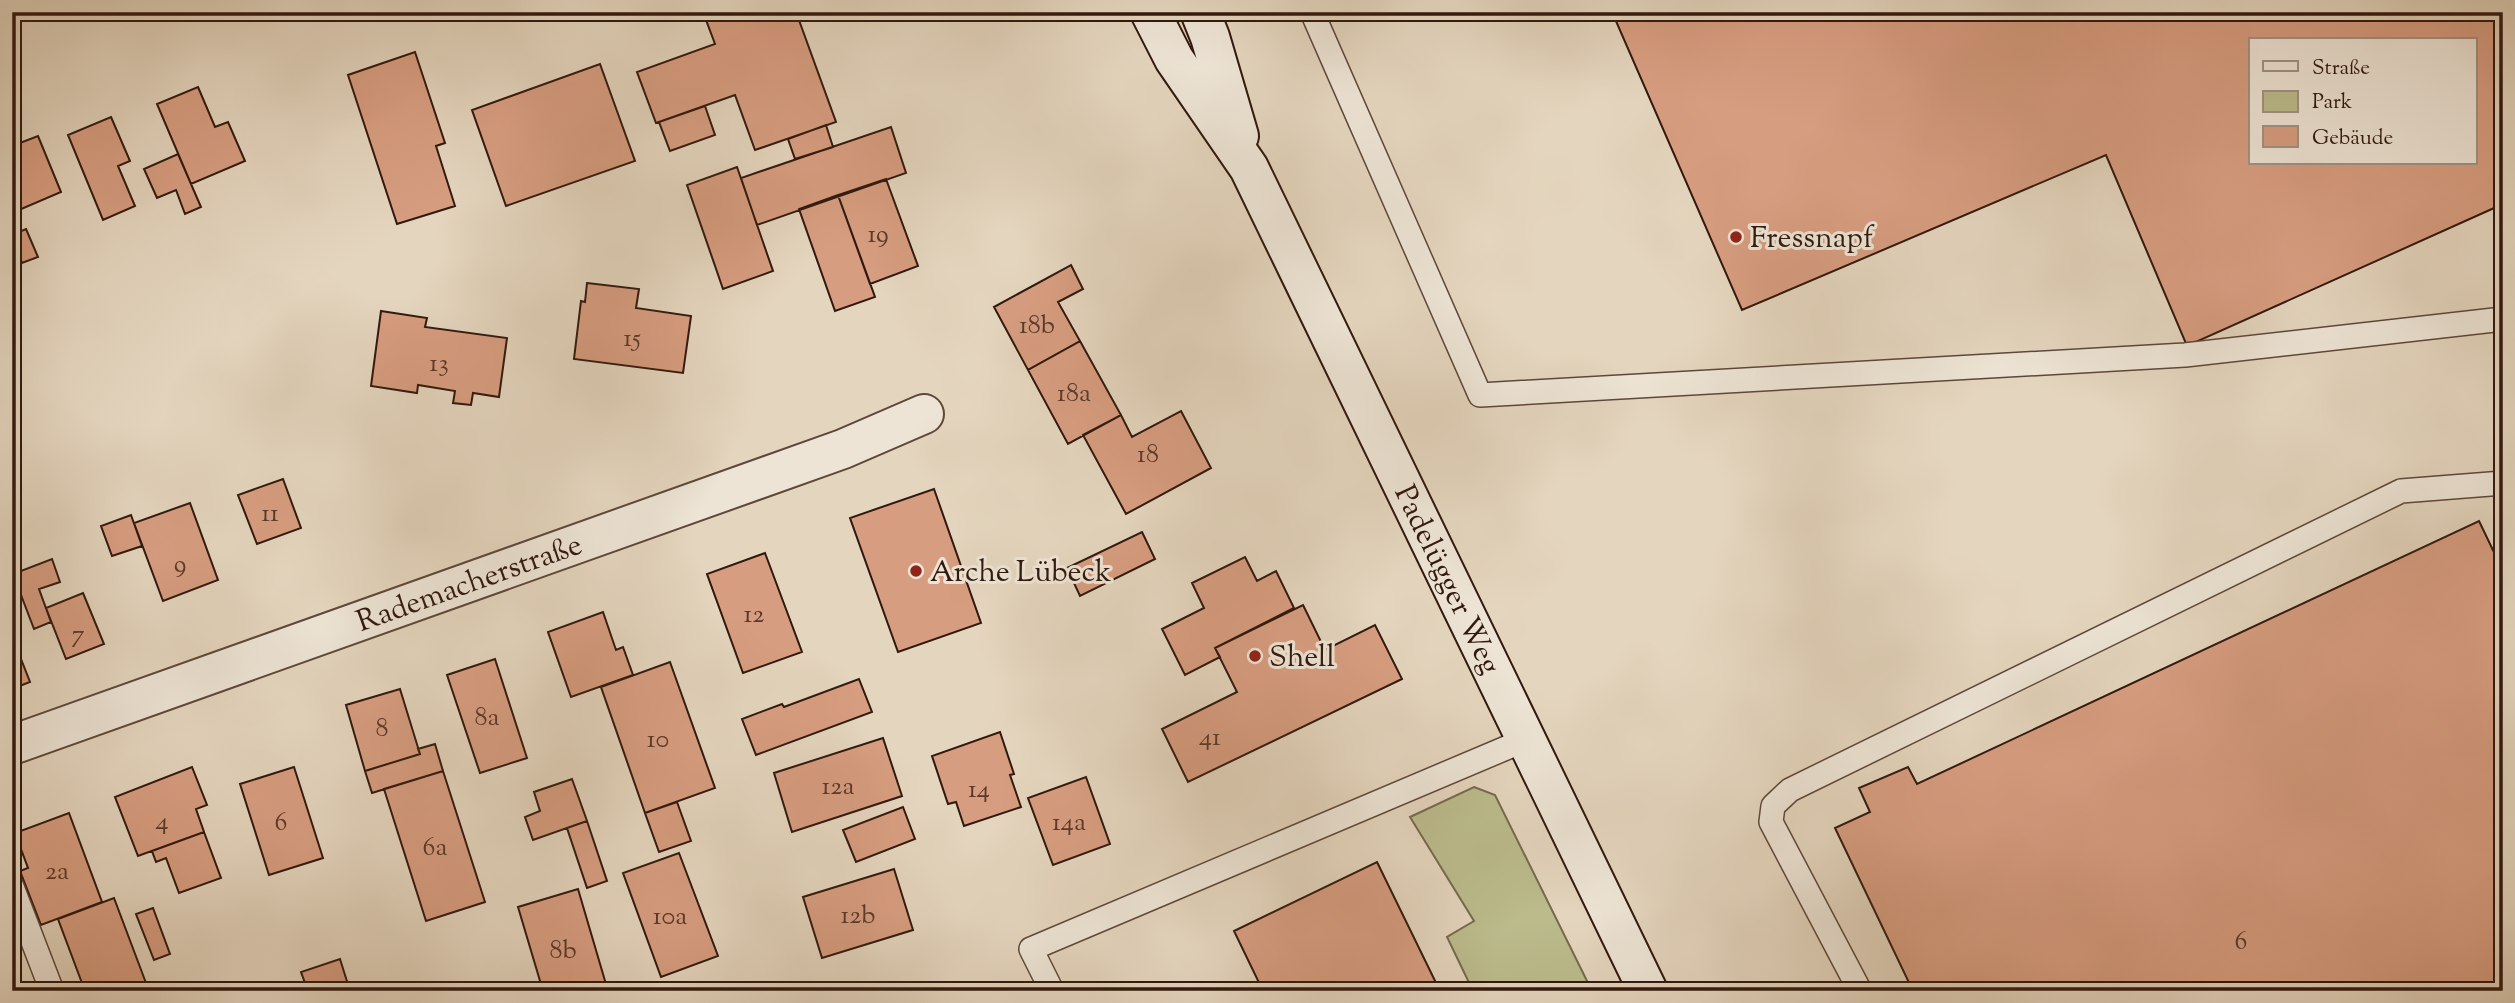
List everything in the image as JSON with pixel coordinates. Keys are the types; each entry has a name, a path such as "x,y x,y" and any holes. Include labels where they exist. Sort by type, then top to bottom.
{"main road":[{"name":"Padelügger Weg","path":"1150,12 1174,59 1249,168 1648,991"},
{"name":"Padelügger Weg","path":"1200,12 1249,168"},
{"name":"Rademacherstraße","path":"12,745 843,449 924,414"}],"lane":[{"path":"1312,12 1480,395 2185,355 2503,319"},
{"path":"1860,991 1772,822 1773,806 1790,790 2401,491 2503,483"},
{"path":"1052,991 1031,949 1525,740"},
{"path":"12,887 52,991"}],"green space":[{"path":"1474,787 1495,795 1592,991 1473,991 1447,937 1474,921 1410,817"}],"building":[{"path":"703,12 796,12 836,122 755,150 735,95 656,123 637,72 715,44"},
{"path":"1612,12 2503,12 2503,204 2187,346 2106,155 1742,310"},
{"path":"415,52 445,143 436,146 455,206 397,224 348,75"},
{"path":"600,64 635,161 506,206 472,110"},
{"path":"198,87 215,127 228,122 245,161 191,184 157,104"},
{"path":"705,106 715,135 670,151 659,122"},
{"path":"111,117 130,161 118,166 135,206 103,220 68,135"},
{"path":"826,125 833,147 795,159 788,139"},
{"path":"891,127 906,173 757,225 741,178"},
{"path":"38,136 61,192 12,213 12,146"},
{"path":"178,154 201,207 185,214 176,190 157,198 144,169"},
{"path":"737,167 773,271 723,289 687,185"},
{"path":"886,179 918,266 870,284 838,195"},
{"path":"838,195 875,297 835,311 799,209"},
{"path":"26,229 38,257 22,263 12,235"},
{"path":"1071,265 1083,289 1058,302 1080,341 1028,370 994,307"},
{"path":"587,283 639,289 636,308 691,316 683,373 574,359 581,301 585,302"},
{"path":"381,311 427,318 425,327 507,338 499,397 473,393 471,405 453,403 455,391 418,385 417,393 371,386"},
{"path":"1080,341 1121,415 1068,444 1028,370"},
{"path":"1181,411 1211,468 1126,514 1083,435 1121,415 1132,437"},
{"path":"283,479 301,528 257,544 238,495"},
{"name":"Arche Lübeck","path":"934,489 981,623 898,652 850,518"},
{"path":"190,503 218,580 163,601 134,523"},
{"path":"131,515 142,546 112,556 101,526"},
{"path":"2479,521 2503,571 2503,991 1913,991 1835,828 1870,812 1859,788 1908,767 1917,784"},
{"path":"1142,532 1155,559 1080,596 1067,568"},
{"path":"765,553 802,652 743,673 707,574"},
{"path":"1245,557 1257,581 1276,571 1294,608 1215,648 1220,657 1185,675 1162,629 1204,608 1192,583"},
{"path":"52,559 60,582 39,589 51,622 34,629 13,574"},
{"path":"83,593 104,644 66,659 46,608"},
{"path":"1303,605 1325,650 1375,625 1402,679 1188,782 1162,729 1237,692 1215,648"},
{"path":"603,612 616,650 623,647 633,675 571,697 548,632"},
{"path":"12,636 30,682 12,689"},
{"path":"495,659 527,758 480,773 447,675"},
{"path":"670,662 715,788 645,813 601,687"},
{"path":"859,679 872,712 756,755 742,719 782,704 784,707"},
{"path":"400,689 420,754 365,771 346,705"},
{"path":"1000,732 1014,774 1010,775 1021,807 964,826 956,802 948,804 932,756"},
{"path":"883,738 902,796 792,832 774,773"},
{"path":"435,744 443,771 372,793 365,771 420,754 418,749"},
{"path":"192,767 207,805 196,809 204,832 138,856 115,797"},
{"path":"294,767 323,858 269,875 240,784"},
{"path":"443,771 485,902 426,921 384,789"},
{"path":"1086,777 1110,844 1053,865 1028,798"},
{"path":"572,779 587,821 533,840 525,817 540,811 534,792"},
{"path":"677,802 691,841 659,852 645,813"},
{"path":"903,807 915,839 856,862 843,830"},
{"path":"69,813 102,902 41,925 20,871 28,868 15,833"},
{"path":"587,821 607,881 587,888 567,828"},
{"path":"204,832 221,878 179,893 166,858 156,862 152,851"},
{"path":"679,853 718,956 661,977 623,873"},
{"path":"1377,862 1440,991 1263,991 1234,931"},
{"path":"894,869 913,930 822,958 803,897"},
{"path":"578,889 608,991 543,991 518,907"},
{"path":"114,898 149,991 85,991 58,919"},
{"path":"153,908 170,954 154,960 136,914"},
{"path":"340,959 350,991 308,991 301,972"}],"place":[{"name":"Fressnapf","path":"1736,237"},
{"name":"Arche Lübeck","path":"916,571"},
{"name":"Shell","path":"1255,656"}]}
